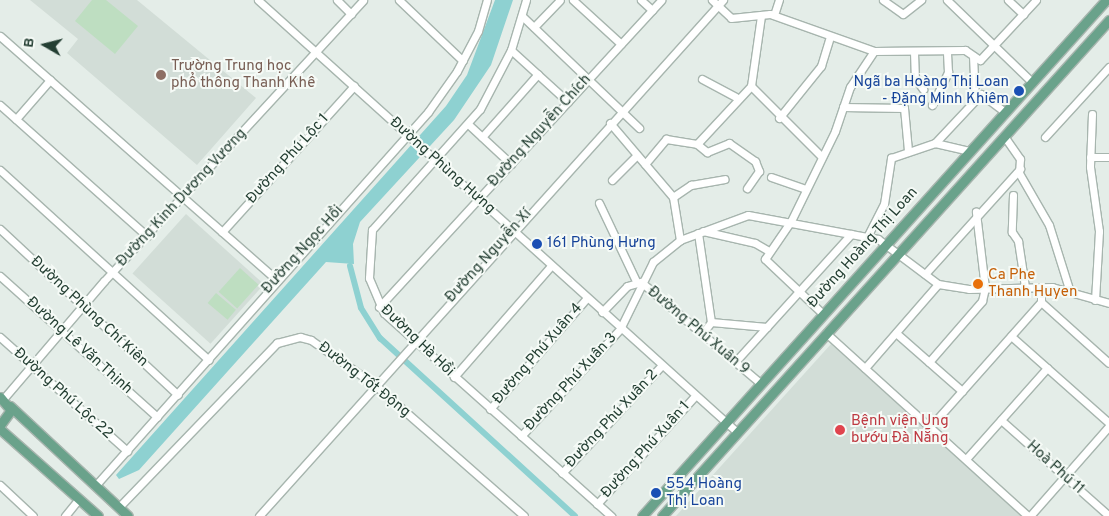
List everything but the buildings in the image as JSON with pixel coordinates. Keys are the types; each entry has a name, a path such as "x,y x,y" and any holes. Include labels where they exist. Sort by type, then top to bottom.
{"main road":[{"name":"Đường Hoàng Thị Loan","path":"642,516 886,242 1106,0"},
{"name":"Đường Hoàng Thị Loan","path":"662,516 1004,136 1107,25"},
{"path":"2,398 128,516"},
{"path":"0,425 9,418 10,406"},
{"path":"0,429 98,516"}],"street":[{"name":"Đường Phùng Hưng","path":"258,0 430,153 620,329 737,432"},
{"path":"337,0 351,14"},
{"name":"Đường Kinh Dương Vương","path":"2,398 83,306 363,0"},
{"path":"398,0 463,61"},
{"name":"Đường Ngọc Hồi","path":"95,486 209,360 276,279 411,136 463,61 486,0"},
{"name":"Đường Hà Hồi","path":"526,0 511,50 468,124 372,230 369,278 379,307 413,341 611,516"},
{"path":"534,27 560,0"},
{"path":"573,0 621,44"},
{"path":"641,0 652,10"},
{"name":"Đường Nguyễn Chích","path":"379,307 661,0"},
{"path":"712,0 720,3 735,19 774,15 874,51 968,51 973,56 986,58 1036,0"},
{"path":"774,15 779,0"},
{"path":"883,0 903,14 921,0"},
{"path":"947,0 1032,82"},
{"path":"1008,0 1023,14"},
{"name":"Đường Nguyễn Xí","path":"259,516 394,361 720,3"},
{"path":"522,16 639,128"},
{"path":"697,144 736,97 751,86 761,16"},
{"path":"0,36 276,279"},
{"path":"779,118 821,66 830,36"},
{"path":"511,50 568,102"},
{"path":"823,314 767,264 769,251 791,221 854,80 874,51"},
{"path":"932,105 948,72 947,51"},
{"path":"914,52 915,78 923,89"},
{"path":"973,56 975,98"},
{"path":"1045,137 1109,67"},
{"path":"482,137 538,74"},
{"path":"702,79 736,97"},
{"path":"16,119 50,80"},
{"name":"Đường Phú Lộc 1","path":"222,232 354,86"},
{"path":"751,86 779,118 821,156"},
{"path":"935,143 975,98 986,94 1005,112"},
{"path":"0,105 147,236"},
{"path":"843,107 904,108 908,150"},
{"path":"1092,114 1090,156 1100,231 1095,300"},
{"path":"610,123 673,197 680,240"},
{"path":"468,124 511,164"},
{"path":"1004,136 1020,159 1020,169 1049,225 1070,292"},
{"path":"645,164 666,139 697,144 707,152 729,143 755,161 759,171 747,188"},
{"path":"867,237 884,204 889,162 908,150 935,143 970,150"},
{"path":"612,180 637,155"},
{"path":"1090,156 1109,157"},
{"path":"925,274 976,212 1020,169"},
{"path":"0,170 209,360"},
{"path":"771,177 805,190"},
{"path":"673,197 691,185 724,179"},
{"path":"1013,195 1011,230 1018,241 1025,287"},
{"name":"Đường Phú Xuân 9","path":"599,203 638,282 760,383"},
{"path":"929,362 982,301 985,288 976,212"},
{"path":"638,282 653,262 680,240 748,215 791,221 886,242 938,284 985,288 1041,287 1070,292 1109,303"},
{"name":"Đường Phùng Chí Kiên","path":"0,229 178,394"},
{"path":"700,232 755,242 769,251"},
{"path":"700,232 712,322 702,334"},
{"path":"735,362 851,234"},
{"path":"454,377 551,266"},
{"name":"Đường Lê Văn Thịnh","path":"0,276 157,417"},
{"name":"Đường Phú Xuân 9","path":"602,312 638,282"},
{"name":"Đường Phú Xuân 3","path":"521,436 620,329 638,282"},
{"path":"865,368 938,284"},
{"path":"930,427 1041,302 1041,287"},
{"name":"Đường Phú Xuân 4","path":"490,409 587,298"},
{"path":"1041,302 1109,363"},
{"path":"712,322 767,327"},
{"path":"826,333 1029,516 1109,424 1011,336"},
{"path":"896,333 962,391"},
{"name":"Đường Phú Lộc 22","path":"0,337 126,451"},
{"name":"Đường Tốt Động","path":"119,508 277,343 300,337 311,340 375,385 524,516"},
{"name":"Đường Phú Xuân 2","path":"562,473 662,366"},
{"path":"966,459 1047,368"},
{"name":"Đường Phú Xuân 1","path":"597,504 695,396"},
{"name":"Hoà Phú 11","path":"1001,420 1109,516"},
{"path":"0,486 33,516"},
{"path":"65,516 79,499"}],"shaded area":[{"name":"Trường Trung học phổ thông Thanh Khê","path":"30,0 137,0 256,98 197,165 67,53 78,39"},
{"path":"186,214 264,284 210,344 132,273"},
{"name":"Bệnh viện Ung bướu Đà Nẵng","path":"831,344 1022,516 676,516"}],"green space":[{"path":"92,0 106,0 138,26 115,54 75,21"},
{"path":"240,268 259,285 237,309 219,292"},
{"path":"216,293 236,310 228,320 208,303"}],"water":[{"path":"495,0 513,0 491,65 454,120 360,222 353,244 354,264 326,262 139,470 119,479 116,475 446,106 467,75"}],"waterway":[{"path":"350,266 361,308 380,338 575,516"}],"place":[{"name":"Trường Trung học phổ thông Thanh Khê","path":"161,75"},
{"name":"Ngã ba Hoàng Thị Loan - Đặng Minh Khiêm","path":"1019,91"},
{"name":"161 Phùng Hưng","path":"537,244"},
{"name":"Ca Phe Thanh Huyen","path":"978,284"},
{"name":"Bệnh viện Ung bướu Đà Nẵng","path":"840,430"},
{"name":"554 Hoàng Thị Loan","path":"656,493"}]}
